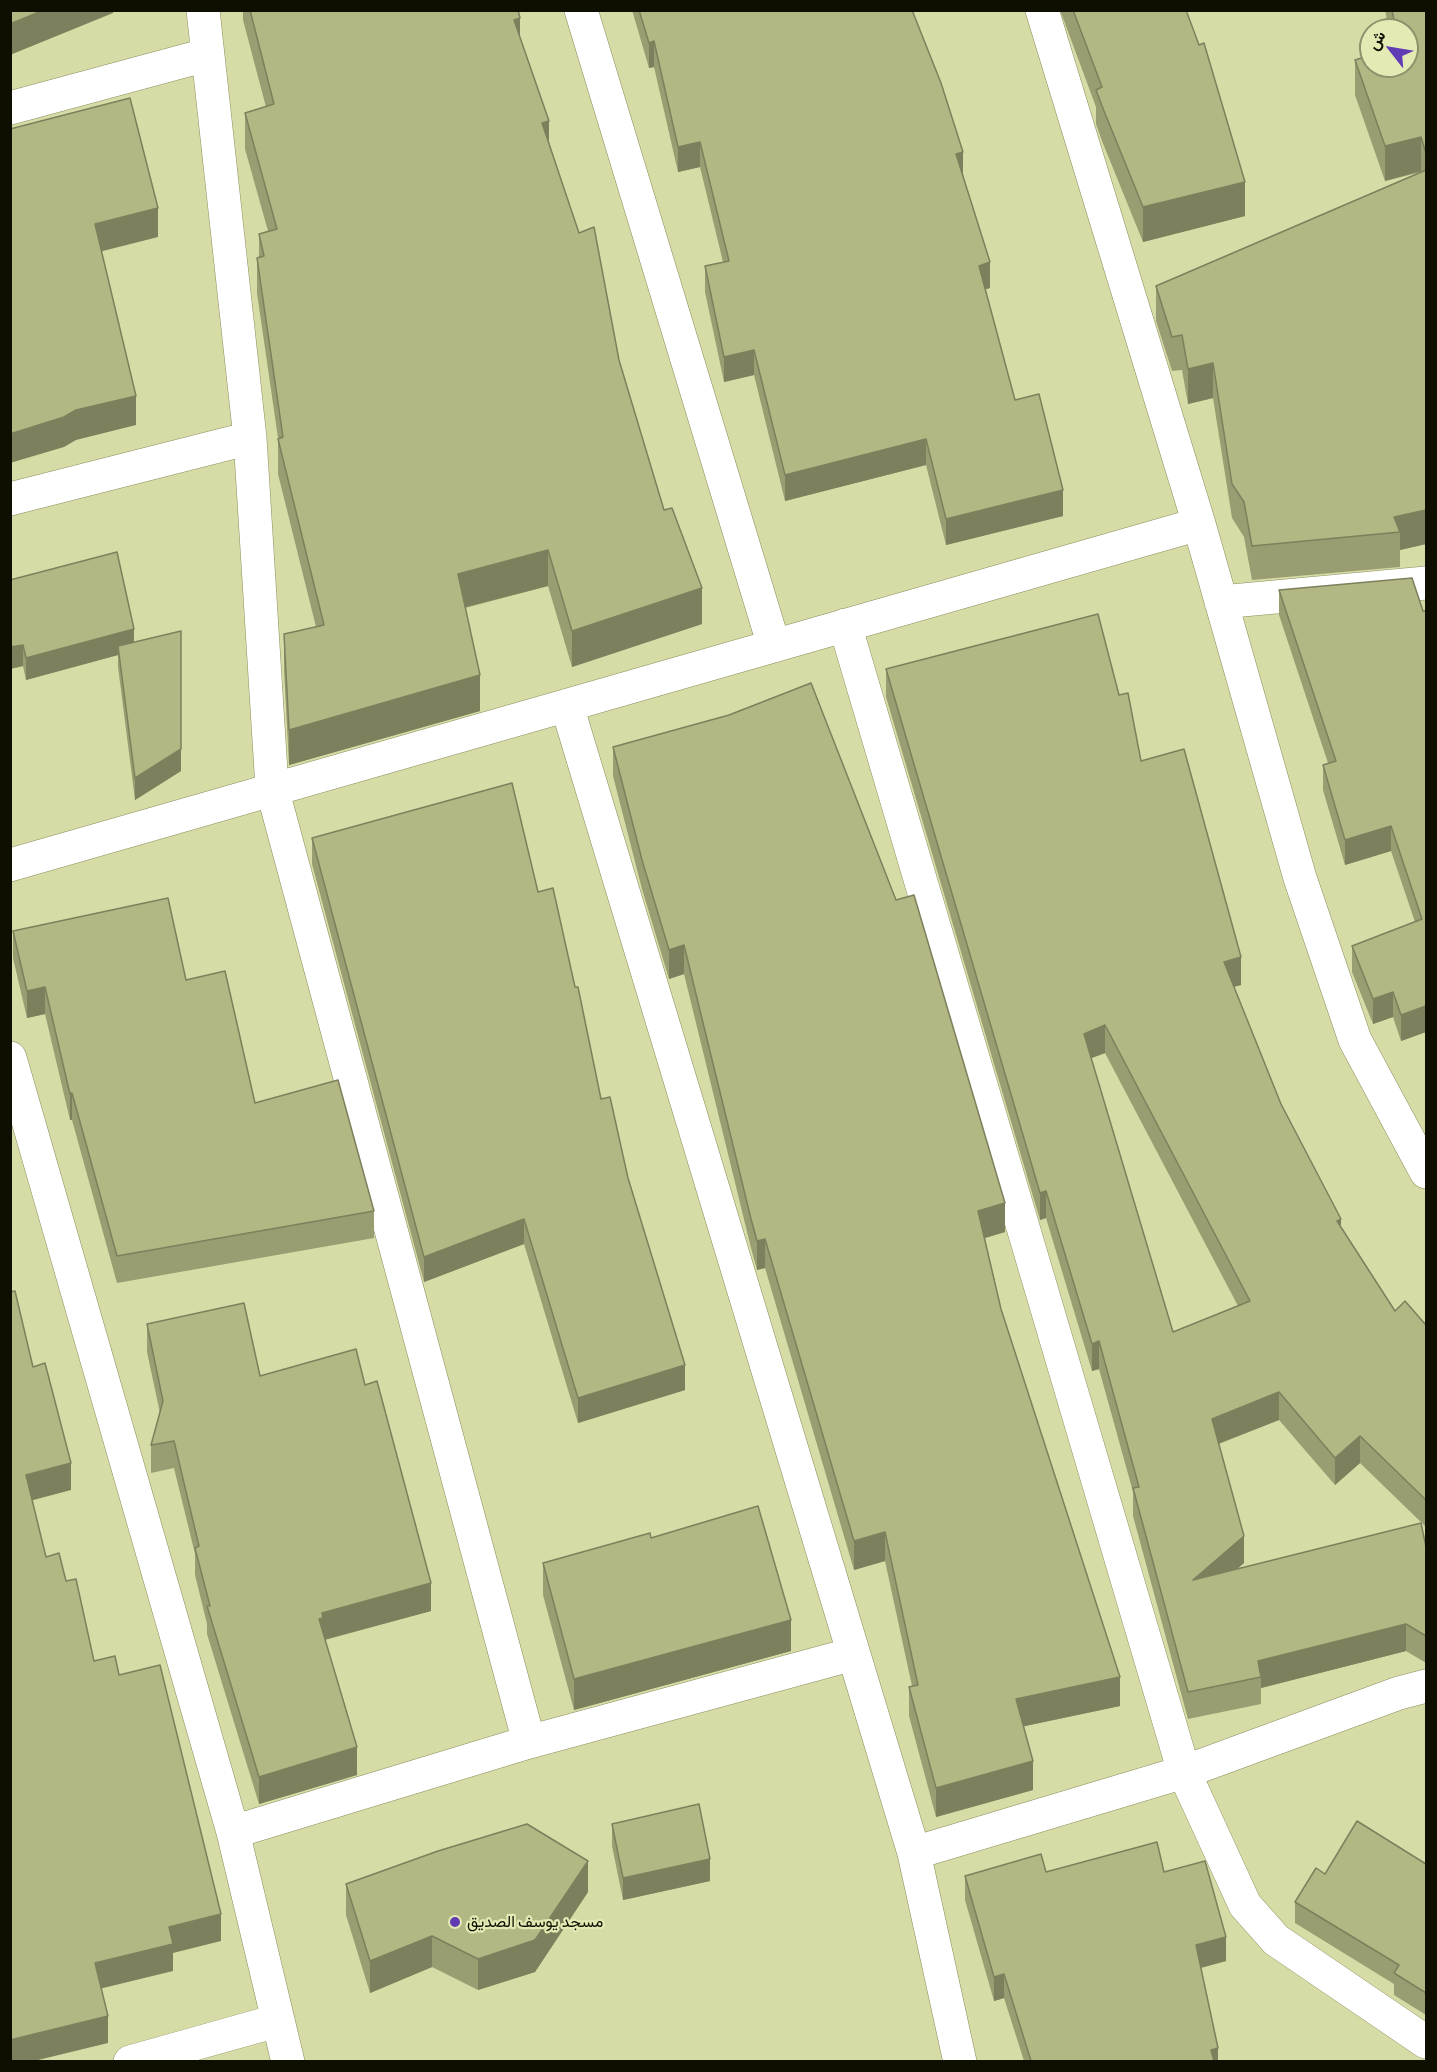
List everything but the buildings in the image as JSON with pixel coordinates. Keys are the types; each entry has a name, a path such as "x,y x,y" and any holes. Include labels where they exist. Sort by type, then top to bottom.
{"street":[{"path":"203,10 206,55 250,438 272,788 529,1743"},
{"path":"581,10 774,646"},
{"path":"1042,10 1199,524 1300,878 1355,1040 1426,1172"},
{"path":"10,108 206,55"},
{"path":"10,499 250,438"},
{"path":"10,865 1199,524"},
{"path":"1221,602 1426,583"},
{"path":"845,625 1184,1772 1245,1905 1276,1940 1426,2042"},
{"path":"567,706 914,1853 960,2061"},
{"path":"10,1058 233,1832 276,2021 288,2061"},
{"path":"233,1832 529,1743 854,1654"},
{"path":"914,1853 1184,1772 1399,1693 1426,1686"},
{"path":"130,2061 276,2021"}],"place":[{"name":"مسجد يوسف الصديق","path":"455,1922"}]}
